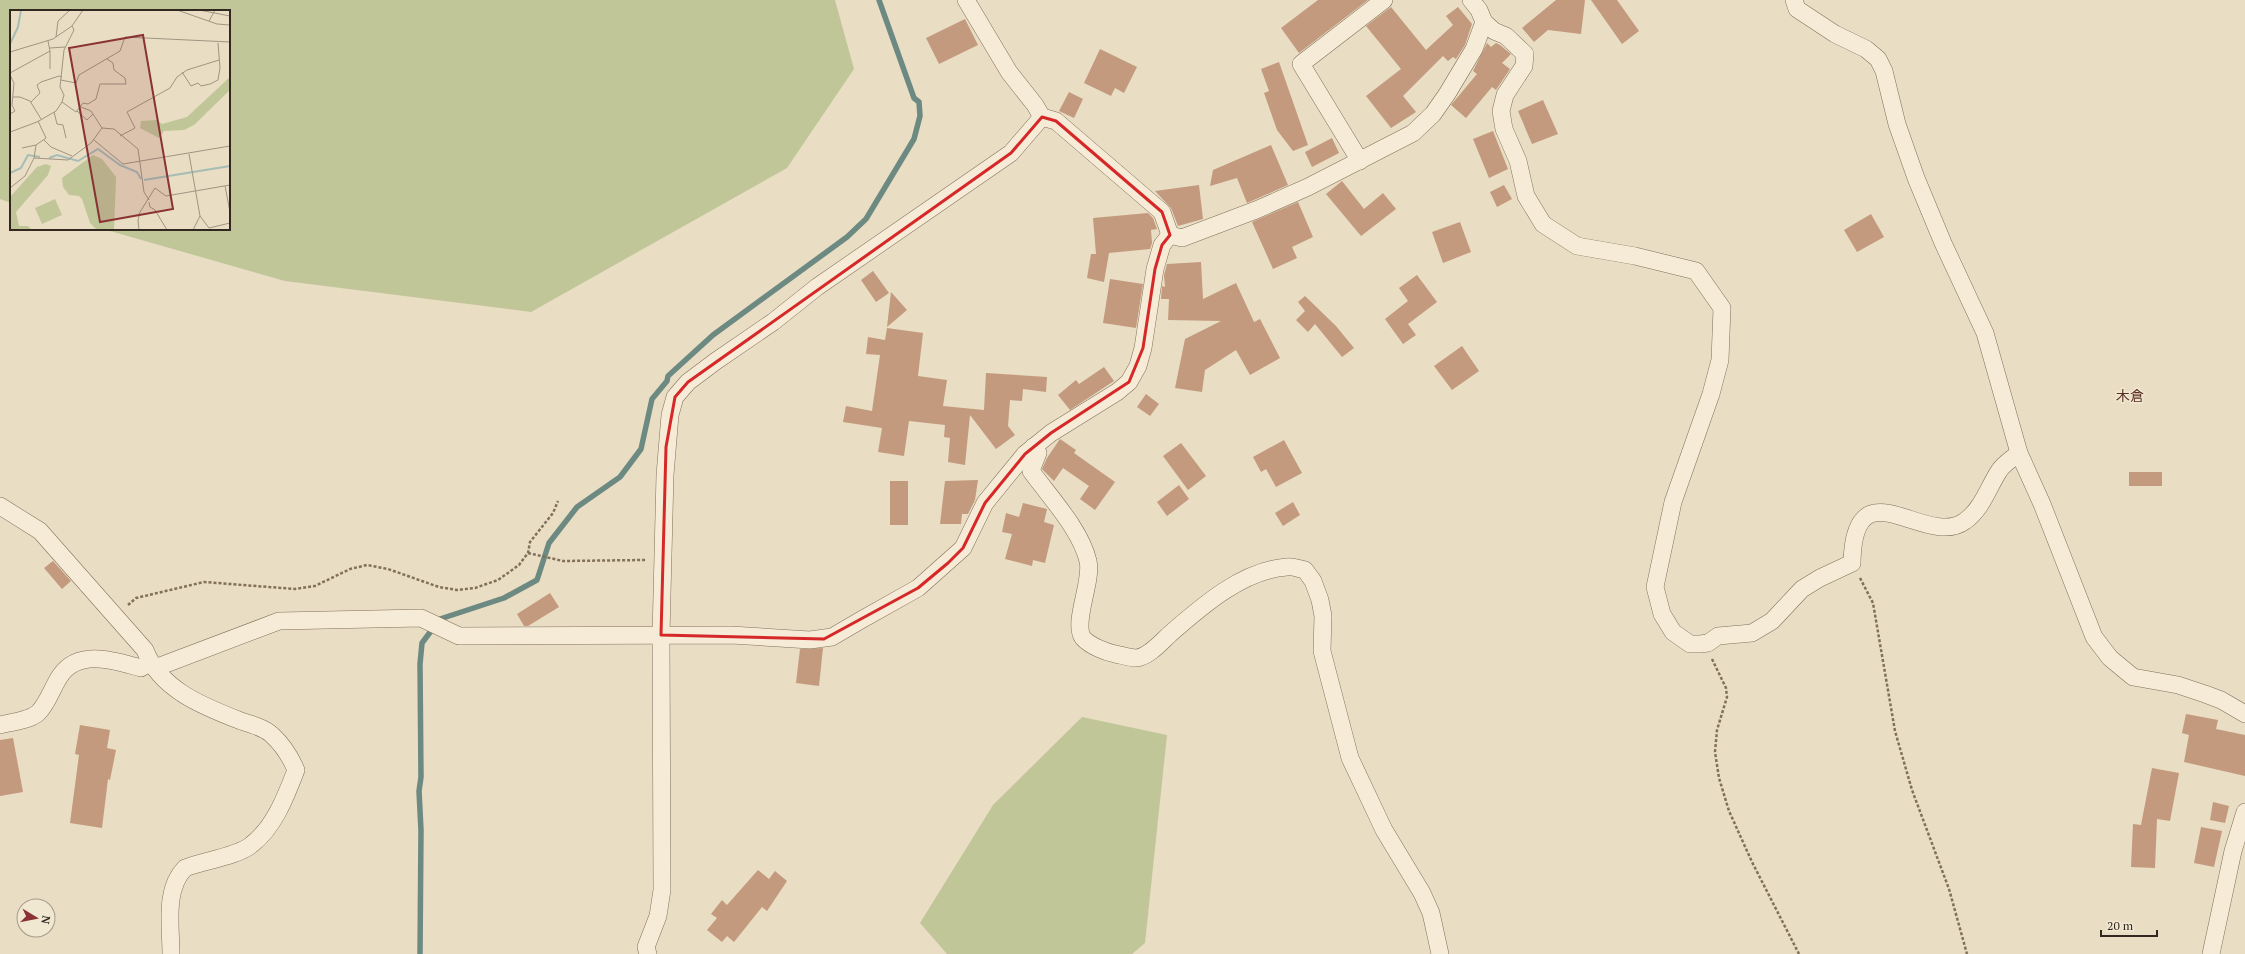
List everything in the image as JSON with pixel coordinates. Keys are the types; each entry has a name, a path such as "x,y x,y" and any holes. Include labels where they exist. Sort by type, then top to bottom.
{"street":[{"path":"966,0 1009,72 1035,105 1042,117 1056,122 1162,212 1170,235"},
{"path":"1360,161 1301,64 1384,0"},
{"path":"1470,0 1479,10 1484,22 1494,31 1506,36 1525,54 1524,66 1505,95 1501,111 1504,129 1518,161 1526,196 1544,224 1577,246 1635,256 1696,271 1722,308 1720,360 1711,394 1673,502 1655,587 1662,614 1673,632 1690,644 1708,643 1718,636 1752,633 1772,621 1802,589 1820,578 1852,563 1853,545 1858,528 1866,519 1876,513 1889,512 1945,529 1964,522 1980,506 1999,470 2019,453"},
{"path":"1794,0 1797,10 1835,34 1866,49 1878,59 1881,65 1897,124 1916,178 1943,243 1985,333 2019,453 2042,504 2094,637 2110,658 2133,677 2178,685 2206,694 2221,700 2245,714"},
{"path":"1170,235 1182,238 1256,210 1360,161 1413,133 1433,114 1474,49 1484,22"},
{"path":"648,954 646,946 658,916 662,890 661,635 663,559 666,447 670,415 675,397 688,382 773,322 817,287 1010,153 1042,117"},
{"path":"0,725 29,718 38,712 60,676 71,665 88,658 112,660 142,668 279,621 421,618 459,636 731,635 810,640 832,637 918,588 948,563 963,548 985,503 1006,475 1033,447 1051,433 1117,392 1129,382 1138,366 1143,348 1155,269 1162,246 1170,235"},
{"path":"1033,447 1038,453 1031,472 1076,534 1088,560 1089,578 1080,623 1083,637 1092,645 1113,653 1137,658 1153,649 1203,605 1228,588 1272,570 1288,566 1305,570 1313,581 1320,600 1323,616 1322,651 1350,758 1384,830 1422,893 1430,913 1440,954"},
{"path":"0,506 40,531 145,650 152,665 175,688 198,704 271,734 289,754 296,770 276,814 265,831 251,846 185,868 177,876 172,888 171,954"},
{"path":"2211,954 2233,851 2245,812"}],"path":[{"path":"117,617 136,598 204,582 295,589 315,586 350,569 368,565 388,570 438,588 457,590 475,588 498,580 519,565 528,553 530,542 552,512 558,501"},
{"path":"528,553 563,561 663,559"},
{"path":"1852,563 1873,603 1895,731 1912,790 1949,889 1967,954"},
{"path":"1708,643 1710,652 1726,688 1727,697 1717,730 1715,752 1719,778 1730,811 1752,862 1799,954"}],"highlighted area":[{"path":"1042,117 1056,121 1162,212 1170,235 1162,245 1155,269 1143,348 1129,382 1051,433 1025,454 985,503 963,548 948,563 918,588 824,639 661,635 666,447 675,397 688,382 1011,153"}],"green space":[{"path":"0,0 835,0 854,69 787,168 531,312 285,281 106,230 230,230 230,10 10,10 10,203 0,199"},
{"path":"1082,717 1167,735 1145,943 1132,954 947,954 920,923 993,805"}],"building":[{"path":"1318,0 1368,0 1299,53 1281,28"},
{"path":"1556,0 1585,0 1581,34 1548,30 1534,42 1522,28"},
{"path":"1591,0 1617,0 1639,31 1622,44"},
{"path":"1391,7 1426,50 1453,25 1446,16 1458,7 1472,24 1465,45 1456,59 1453,57 1448,61 1443,56 1403,96 1416,112 1391,128 1366,96 1401,69 1366,26"},
{"path":"965,19 978,45 939,64 926,38"},
{"path":"1487,43 1491,47 1496,43 1511,54 1502,63 1510,69 1496,90 1492,87 1466,118 1451,105 1477,74 1473,71"},
{"path":"1100,49 1137,67 1124,93 1115,88 1111,96 1084,83"},
{"path":"1279,62 1308,145 1293,151 1277,130 1264,93 1269,91 1261,69"},
{"path":"1069,92 1083,99 1074,118 1059,111"},
{"path":"1543,100 1558,134 1532,144 1518,111"},
{"path":"1493,131 1508,169 1489,178 1473,139"},
{"path":"1332,138 1339,153 1312,167 1305,152"},
{"path":"1271,145 1288,185 1247,203 1237,178 1210,186 1213,170"},
{"path":"1342,181 1364,209 1383,193 1396,209 1361,236 1326,194"},
{"path":"1199,185 1203,219 1178,226 1171,208 1155,191"},
{"path":"1504,185 1512,199 1497,207 1490,192"},
{"path":"1298,202 1313,237 1292,247 1297,258 1273,269 1252,222"},
{"path":"1148,213 1153,218 1157,229 1151,230 1152,243 1150,249 1109,253 1104,282 1087,278 1091,254 1096,254 1093,218"},
{"path":"1871,214 1884,237 1857,252 1844,230"},
{"path":"1460,222 1471,252 1443,263 1432,232"},
{"path":"1201,262 1203,299 1236,283 1254,322 1260,319 1280,358 1250,375 1236,350 1205,370 1202,392 1175,388 1185,339 1221,321 1168,320 1169,299 1161,299 1162,286 1165,287 1164,275 1167,264"},
{"path":"873,271 889,293 876,302 861,280"},
{"path":"1417,275 1437,302 1408,324 1416,335 1403,344 1385,319 1408,301 1399,288"},
{"path":"1110,279 1143,284 1136,328 1103,323"},
{"path":"891,292 907,310 887,327"},
{"path":"1305,296 1336,326 1354,348 1342,357 1315,324 1308,332 1296,320 1305,311 1298,302"},
{"path":"887,328 923,333 918,376 947,380 943,406 984,410 986,373 1047,377 1046,392 1023,389 1022,401 1010,400 1008,426 1015,435 996,449 970,415 965,465 948,462 950,438 944,437 945,425 909,421 904,456 878,452 882,428 843,422 846,406 872,411 880,355 866,354 868,337 885,340"},
{"path":"1462,346 1479,371 1452,390 1434,366"},
{"path":"1104,367 1114,381 1070,410 1058,395 1076,380 1079,384"},
{"path":"1146,394 1159,404 1150,416 1137,407"},
{"path":"1060,439 1076,450 1074,453 1115,482 1095,510 1080,499 1089,486 1063,468 1054,481 1042,469 1047,458"},
{"path":"1284,440 1302,473 1276,487 1266,469 1261,472 1253,457"},
{"path":"1181,443 1206,476 1188,490 1163,456"},
{"path":"2129,472 2162,472 2162,486 2129,486"},
{"path":"978,480 975,500 968,514 962,514 961,524 940,524 945,481"},
{"path":"890,481 908,481 908,525 890,525"},
{"path":"1179,485 1189,499 1167,516 1157,502"},
{"path":"1293,502 1300,515 1283,526 1275,513"},
{"path":"1023,503 1047,509 1044,522 1054,525 1045,563 1033,560 1032,566 1005,559 1012,534 1002,532 1006,513 1019,517"},
{"path":"53,561 71,581 62,589 44,568"},
{"path":"550,593 559,607 528,626 524,626 517,614"},
{"path":"823,648 819,686 796,683 800,649"},
{"path":"2186,714 2218,720 2216,729 2245,735 2245,776 2184,762 2189,735 2182,733"},
{"path":"80,725 110,730 107,748 116,750 110,780 108,779 102,828 70,823 79,755 75,754"},
{"path":"13,738 23,792 0,796 0,740"},
{"path":"2152,768 2179,773 2170,821 2157,819 2155,868 2131,867 2133,824 2141,825"},
{"path":"2213,802 2229,806 2225,823 2210,820"},
{"path":"2201,827 2222,831 2214,867 2194,863"},
{"path":"758,870 769,879 775,871 787,881 767,911 762,907 734,942 727,936 722,942 707,930 717,918 711,914 722,900 727,905"}],"waterway":[{"path":"420,954 421,830 419,791 421,777 420,664 422,643 440,619 504,598 537,580 549,543 577,507 620,477 641,449 652,399 667,381 668,376 713,335 847,237 866,219 914,139 920,116 919,102 914,98 879,0"}],"district":[{"name":"木倉","path":"2130,396"}]}
